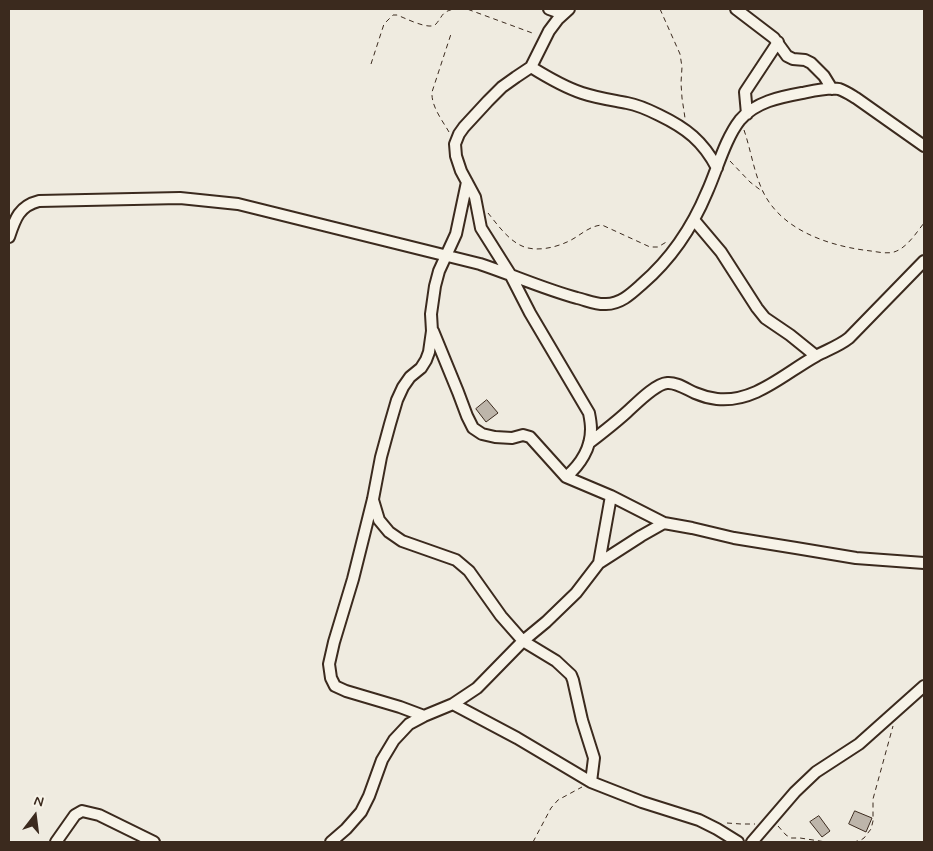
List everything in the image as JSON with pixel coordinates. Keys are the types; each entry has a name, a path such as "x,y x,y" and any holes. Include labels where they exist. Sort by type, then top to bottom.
{"street":[{"path":"549,9 566,11"},
{"path":"736,9 774,38 787,56 811,63 824,76 832,89"},
{"path":"566,11 545,38 531,67 502,87 488,101 464,127 455,144 456,156 475,197 481,228 510,274 589,413 591,430 589,443 579,464 566,477"},
{"path":"744,117 745,92 778,42"},
{"path":"531,67 581,93 597,98 629,103 648,110 688,131 700,143 717,168"},
{"path":"9,237 12,222 21,210 29,204 39,201 180,198 238,204 480,264 555,292 606,305 620,301 635,291 658,271 678,246 694,220 722,153 744,117 761,104 804,92 837,89 844,91 924,146"},
{"path":"424,716 335,686 329,664 354,579 397,400 406,382 421,368 429,352 432,331 431,314 439,271 456,234 467,182"},
{"path":"694,220 721,252 765,318 816,356"},
{"path":"589,443 658,386 666,382 708,398 722,400 738,398 764,389 816,356 835,348 849,338 924,260"},
{"path":"432,331 455,384 466,416 473,428 482,434 495,437 512,438 523,435 530,437 566,477 611,496 664,523 734,538 856,558 924,563"},
{"path":"599,563 611,496"},
{"path":"373,499 380,520 389,532 402,541 456,560 469,570 501,616 523,641 556,661 570,675 594,758 591,782"},
{"path":"331,842 361,812 382,760 394,740 409,724 453,704 477,688 523,641 576,593 599,563 664,523"},
{"path":"752,842 795,792 816,772 859,744 924,686"},
{"path":"453,704 517,738 591,782 642,802 699,820 738,842"},
{"path":"56,842 75,815 82,811 99,815 154,842"}],"path":[{"path":"371,64 384,24 393,15 433,27 447,11 454,9"},
{"path":"459,9 467,9 545,38"},
{"path":"660,9 680,54 682,98 688,131"},
{"path":"451,34 432,97 455,144"},
{"path":"744,117 764,192 771,205 798,228 818,239 864,250 889,253 903,247 924,223"},
{"path":"722,153 750,182 764,192"},
{"path":"486,210 508,235 520,245 528,248 548,249 568,242 595,225 608,227 650,247 658,247 673,237"},
{"path":"835,842 861,840 871,829 873,798 891,737 895,713"},
{"path":"533,842 551,808 558,800 591,782"}],"building":[{"path":"487,400 498,413 486,422 476,409"},
{"path":"855,811 872,818 866,832 849,824"},
{"path":"819,816 830,831 822,837 810,822"}]}
